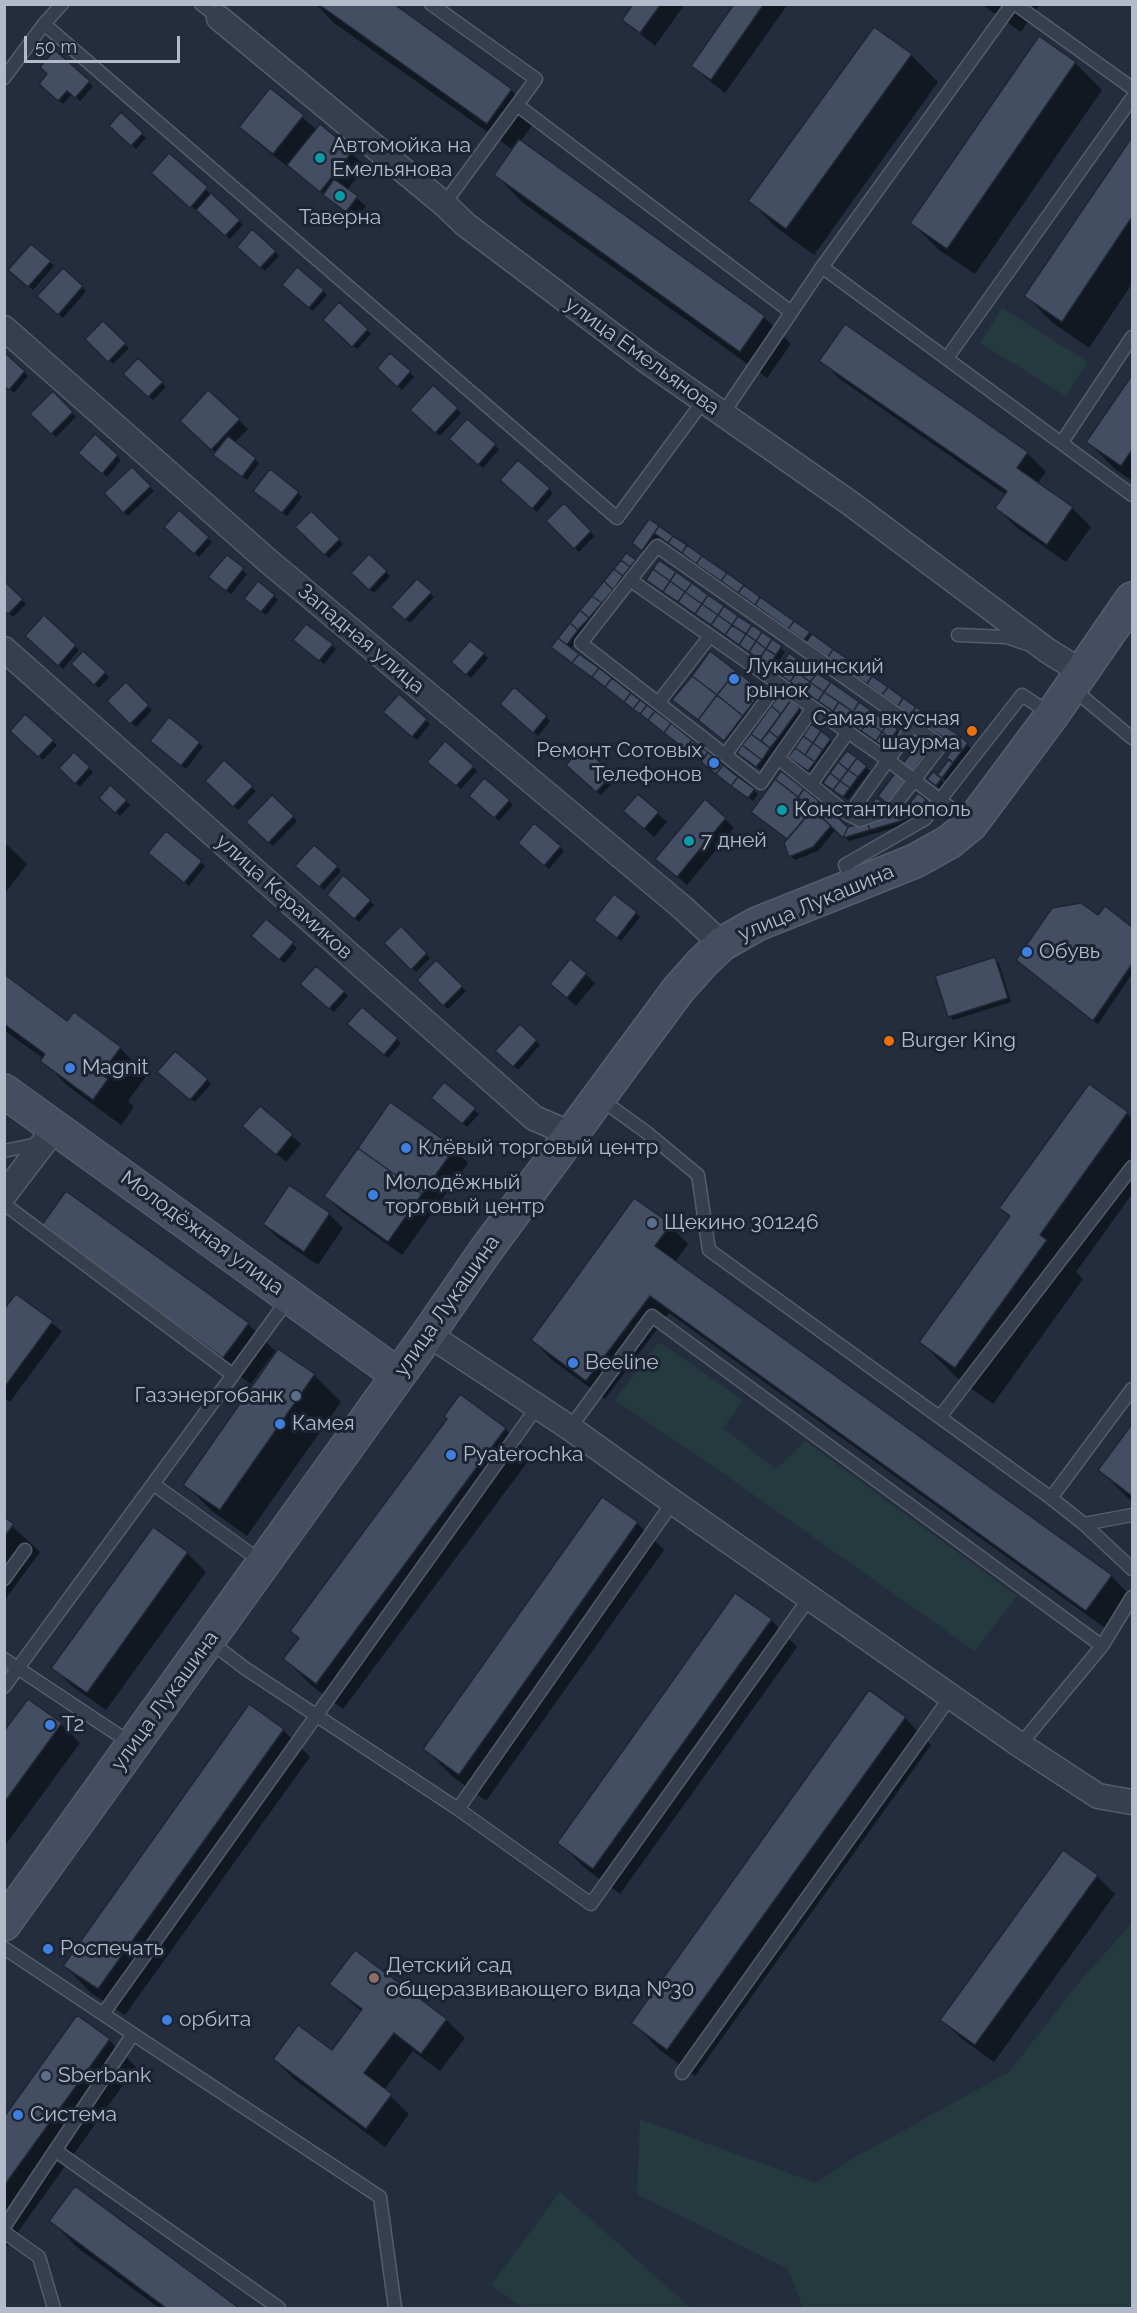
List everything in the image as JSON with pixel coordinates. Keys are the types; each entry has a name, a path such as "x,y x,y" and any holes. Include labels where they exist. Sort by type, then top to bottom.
{"main road":[{"name":"улица Лукашина","path":"4,1924 486,1250 678,990 722,944 758,924 915,861 950,842 971,824 1052,715 1132,599"},
{"name":"Молодёжная улица","path":"4,1091 49,1135 290,1297 398,1375"}],"street":[{"name":"улица Емельянова","path":"210,11 444,204 466,225 647,362 850,503 1048,651 1076,680"},
{"name":"Западная улица","path":"4,328 267,560 722,944"},
{"name":"улица Керамиков","path":"4,649 534,1118 571,1134"},
{"path":"4,1195 49,1135"},
{"path":"428,1334 570,1428 1020,1745 1098,1797 1132,1802"}],"lane":[{"path":"4,78 44,24 62,4"},
{"path":"431,4 536,79 444,204"},
{"path":"44,24 617,518 791,312 1013,4 1132,88"},
{"path":"947,358 1132,98"},
{"path":"517,105 791,312"},
{"path":"822,267 1132,495"},
{"path":"1062,442 1132,338"},
{"path":"778,758 849,815 860,820 892,809 915,782 941,745 657,546 581,643 761,783 778,758 813,708"},
{"path":"630,580 888,760 971,824"},
{"path":"958,635 1006,637 1048,651"},
{"path":"658,703 710,636"},
{"path":"1076,680 1132,738"},
{"path":"725,755 778,684"},
{"path":"854,885 845,865 925,819 1022,695 1052,715"},
{"path":"849,815 914,726"},
{"path":"811,784 848,732"},
{"path":"598,1097 646,1132 698,1175 709,1250 1051,1498 1084,1524 1132,1569"},
{"path":"4,1151 49,1135"},
{"path":"940,1417 1132,1167"},
{"path":"4,1204 233,1375"},
{"path":"4,1687 290,1297"},
{"path":"570,1428 652,1316 1102,1646"},
{"path":"1051,1498 1132,1389"},
{"path":"104,2014 537,1407"},
{"path":"153,1484 263,1563"},
{"path":"458,1809 673,1502"},
{"path":"1084,1524 1132,1515"},
{"path":"4,1580 26,1550"},
{"path":"1020,1745 1102,1646 1132,1597"},
{"path":"208,1641 246,1669 318,1714 458,1809 591,1904 810,1598"},
{"path":"4,1659 133,1745"},
{"path":"682,2073 951,1696"},
{"path":"4,1948 380,2198 395,2308"},
{"path":"4,2227 133,2034"},
{"path":"56,2151 279,2308"},
{"path":"4,2232 39,2257 54,2308"}],"green space":[{"path":"1002,308 1088,362 1066,396 980,343"},
{"path":"659,1342 743,1400 723,1428 776,1469 805,1441 1017,1596 975,1651 615,1400"},
{"path":"1132,1923 1132,2308 803,2308 788,2269 637,2194 640,2119 816,2183 852,2159 1009,2072 1081,1980"},
{"path":"560,2192 691,2308 524,2308 491,2285"}],"building":[{"path":"318,4 394,4 512,89 487,124"},
{"path":"633,4 661,4 640,33 622,20"},
{"path":"734,4 764,4 711,80 691,66"},
{"path":"874,27 912,54 786,229 748,201"},
{"path":"1039,36 1076,62 947,249 910,223"},
{"path":"55,50 90,81 75,98 67,91 58,101 39,84 47,74 40,67"},
{"path":"270,88 304,115 273,154 239,127"},
{"path":"121,112 143,133 131,146 109,126"},
{"name":"Автомойка на Емельянова","path":"320,124 353,151 320,192 287,165"},
{"path":"1132,137 1132,217 1062,322 1024,296"},
{"path":"519,139 765,316 740,352 494,175"},
{"path":"169,153 208,187 190,208 151,173"},
{"name":"Таверна","path":"334,179 358,196 346,212 323,195"},
{"path":"211,193 240,220 225,236 196,210"},
{"path":"252,229 276,251 260,268 237,247"},
{"path":"31,244 51,261 28,287 8,270"},
{"path":"297,267 324,290 309,308 282,285"},
{"path":"63,268 83,286 58,315 37,296"},
{"path":"339,302 368,329 352,347 323,320"},
{"path":"103,321 126,343 108,362 85,339"},
{"path":"845,324 1028,452 1017,468 1073,507 1047,545 995,508 1007,491 819,361"},
{"path":"4,352 25,371 9,390 4,386"},
{"path":"390,353 411,371 397,387 377,368"},
{"path":"138,358 163,382 148,397 123,374"},
{"path":"1132,375 1132,450 1121,466 1086,442"},
{"path":"433,385 458,408 435,433 410,410"},
{"path":"208,390 240,419 211,450 180,421"},
{"path":"53,391 73,412 51,434 30,414"},
{"path":"467,419 496,444 478,465 449,439"},
{"path":"95,434 118,455 102,474 78,453"},
{"path":"228,436 256,458 242,477 213,455"},
{"path":"518,460 550,488 532,509 500,480"},
{"path":"132,467 151,486 123,513 104,493"},
{"path":"270,469 299,492 282,513 253,491"},
{"path":"564,503 591,531 574,549 546,521"},
{"path":"179,510 209,537 194,554 164,527"},
{"path":"311,511 340,539 324,555 295,527"},
{"path":"649,519 659,526 642,551 632,543"},
{"path":"659,526 673,536 668,543 654,533"},
{"path":"673,536 687,545 682,553 668,543"},
{"path":"687,545 702,556 696,564 682,553"},
{"path":"626,553 636,560 630,567 621,560"},
{"path":"369,554 387,571 369,590 351,573"},
{"path":"227,555 244,568 226,591 208,577"},
{"path":"702,556 727,573 721,581 696,564"},
{"path":"621,560 630,567 623,576 614,569"},
{"path":"659,560 676,572 670,581 653,569"},
{"path":"614,569 623,576 613,590 604,581"},
{"path":"653,569 670,581 663,592 646,580"},
{"path":"676,572 692,583 685,592 670,581"},
{"path":"727,573 744,585 738,593 721,581"},
{"path":"417,579 432,592 405,620 391,607"},
{"path":"4,581 23,599 8,614 4,611"},
{"path":"258,581 275,595 261,612 244,599"},
{"path":"604,581 613,590 602,603 592,596"},
{"path":"670,581 685,592 678,602 663,592"},
{"path":"692,583 708,595 702,604 685,592"},
{"path":"744,585 760,597 755,605 738,593"},
{"path":"685,592 702,604 695,614 678,602"},
{"path":"708,595 724,606 718,615 702,604"},
{"path":"592,596 602,603 589,618 580,610"},
{"path":"760,597 794,621 788,629 755,605"},
{"path":"702,604 718,615 711,625 695,614"},
{"path":"724,606 738,616 732,625 718,615"},
{"path":"580,610 589,618 578,630 570,623"},
{"path":"44,615 76,645 58,666 25,636"},
{"path":"718,615 732,625 725,635 711,625"},
{"path":"738,616 752,625 746,634 732,625"},
{"path":"794,621 810,632 804,640 788,629"},
{"path":"570,623 578,630 567,645 558,638"},
{"path":"306,624 333,644 319,661 293,640"},
{"path":"732,625 746,634 739,645 725,635"},
{"path":"752,625 762,632 756,641 746,634"},
{"path":"762,632 772,639 766,649 756,641"},
{"path":"746,634 756,641 749,652 739,645"},
{"path":"812,634 833,649 828,657 806,642"},
{"path":"558,638 579,654 572,663 551,647"},
{"path":"772,639 782,646 776,655 766,649"},
{"path":"470,641 485,653 466,675 451,662"},
{"path":"756,641 766,649 759,659 749,652"},
{"path":"766,649 776,655 769,666 759,659"},
{"path":"833,649 846,658 840,666 828,657"},
{"path":"83,651 106,672 94,685 71,664"},
{"path":"710,651 736,671 717,695 692,676"},
{"path":"789,653 803,663 797,672 783,663"},
{"path":"579,654 599,668 592,677 572,663"},
{"path":"783,663 797,672 790,682 776,672"},
{"path":"803,663 817,673 810,682 797,672"},
{"path":"853,663 862,669 856,677 847,671"},
{"path":"599,668 612,678 605,687 592,677"},
{"path":"862,669 872,676 867,684 856,677"},
{"path":"736,671 762,691 743,716 717,695"},
{"path":"797,672 810,682 804,691 790,682"},
{"path":"817,673 831,682 824,692 810,682"},
{"path":"692,676 717,695 698,720 672,700"},
{"path":"872,676 888,687 882,695 867,684"},
{"path":"612,678 631,693 624,702 605,687"},
{"path":"126,682 149,705 130,724 107,701"},
{"path":"810,682 824,692 818,701 804,691"},
{"path":"831,682 859,702 853,712 824,692"},
{"path":"514,687 547,716 533,733 500,704"},
{"path":"888,687 903,698 898,706 882,695"},
{"path":"824,692 839,702 833,711 818,701"},
{"path":"631,693 640,700 633,709 624,702"},
{"path":"781,693 791,700 781,714 771,706"},
{"path":"399,694 427,719 412,737 383,712"},
{"path":"717,695 743,716 724,741 698,720"},
{"path":"903,698 916,707 910,715 898,706"},
{"path":"640,700 647,705 640,714 633,709"},
{"path":"791,700 800,708 778,738 769,731"},
{"path":"839,702 853,712 846,721 833,711"},
{"path":"859,702 874,713 868,722 853,712"},
{"path":"647,705 655,711 648,720 640,714"},
{"path":"771,706 781,714 761,741 751,734"},
{"path":"916,707 961,737 955,745 910,715"},
{"path":"655,711 671,723 664,733 648,720"},
{"path":"853,712 868,722 861,731 846,721"},
{"path":"874,713 888,723 882,732 868,722"},
{"path":"25,714 54,740 38,757 10,731"},
{"path":"169,717 200,742 181,766 150,741"},
{"path":"868,722 882,732 876,741 861,731"},
{"path":"671,723 692,740 685,749 664,733"},
{"path":"888,723 898,729 891,739 882,732"},
{"path":"811,724 821,731 813,743 803,736"},
{"path":"769,731 778,738 770,748 761,741"},
{"path":"821,731 831,739 823,750 813,743"},
{"path":"882,732 891,739 885,748 876,741"},
{"path":"751,734 770,748 762,760 742,745"},
{"path":"803,736 813,743 805,755 795,748"},
{"path":"961,737 968,743 953,763 946,758"},
{"path":"922,739 931,746 911,773 901,766"},
{"path":"692,740 708,752 701,762 685,749"},
{"path":"445,741 474,766 456,786 427,762"},
{"path":"813,743 823,750 815,762 805,755"},
{"path":"742,745 762,760 756,767 737,753"},
{"path":"582,746 613,774 596,792 566,765"},
{"path":"795,748 815,762 808,771 788,757"},
{"path":"847,751 857,758 848,770 838,762"},
{"path":"74,752 90,767 75,784 59,768"},
{"path":"708,752 723,765 716,774 701,762"},
{"path":"857,758 867,766 858,777 848,770"},
{"path":"949,759 953,763 942,778 937,775"},
{"path":"224,760 253,786 233,807 205,781"},
{"path":"838,762 848,770 840,781 830,773"},
{"path":"723,765 738,777 731,786 716,774"},
{"path":"848,770 858,777 850,788 840,781"},
{"path":"781,771 804,789 798,797 775,779"},
{"path":"896,772 906,780 888,804 878,796"},
{"path":"933,772 942,778 936,786 927,779"},
{"path":"830,773 840,781 833,790 823,783"},
{"path":"738,777 755,789 748,798 731,786"},
{"path":"484,778 510,800 494,818 469,796"},
{"name":"Константинополь","path":"775,779 813,809 787,839 751,812"},
{"path":"840,781 850,788 843,797 833,790"},
{"path":"110,785 127,800 115,813 99,798"},
{"path":"804,789 819,801 813,809 798,797"},
{"path":"918,793 926,800 915,814 908,805"},
{"path":"638,794 659,812 644,829 623,811"},
{"path":"272,795 294,816 268,843 246,822"},
{"path":"876,798 882,802 876,811 870,806"},
{"name":"7 дней","path":"705,799 726,818 677,877 655,859"},
{"path":"819,801 848,827 843,838 813,809"},
{"path":"908,805 915,814 901,821 896,814"},
{"path":"813,809 831,826 813,847 789,857 784,843"},
{"path":"896,814 901,821 870,830 867,822"},
{"path":"867,822 870,830 843,838 848,827"},
{"path":"534,823 561,846 544,866 518,843"},
{"path":"166,831 202,861 184,883 148,853"},
{"path":"314,845 338,866 319,887 295,866"},
{"path":"343,875 371,900 354,919 327,895"},
{"path":"614,894 637,912 617,938 594,920"},
{"path":"1081,903 1098,915 1105,906 1132,927 1132,964 1093,1021 1016,960 1052,908"},
{"path":"266,919 294,942 279,960 251,936"},
{"path":"401,926 427,953 411,970 384,943"},
{"path":"995,957 1008,998 948,1017 935,976"},
{"path":"570,959 587,973 567,998 550,984"},
{"path":"436,960 463,986 443,1006 417,980"},
{"path":"316,966 345,991 329,1009 300,984"},
{"path":"4,974 67,1021 74,1012 121,1047 101,1074 108,1079 93,1100 40,1061 45,1054 4,1024"},
{"path":"362,1007 398,1038 384,1055 347,1024"},
{"path":"520,1024 537,1040 513,1067 495,1051"},
{"path":"175,1051 208,1079 190,1100 157,1072"},
{"path":"444,1082 476,1108 462,1124 431,1098"},
{"path":"1089,1084 1128,1112 1040,1235 1047,1240 955,1368 919,1342 1010,1216 999,1208"},
{"name":"Клёвый торговый центр","path":"390,1102 455,1148 422,1194 358,1148"},
{"path":"260,1106 293,1134 276,1155 242,1126"},
{"name":"Молодёжный торговый центр","path":"358,1148 422,1194 388,1242 324,1196"},
{"path":"289,1185 330,1213 304,1252 263,1224"},
{"path":"66,1191 249,1323 223,1358 41,1226"},
{"path":"634,1198 671,1224 655,1246 1112,1575 1086,1611 650,1296 586,1381 531,1340"},
{"path":"16,1294 53,1321 4,1388 4,1309"},
{"path":"278,1349 315,1374 220,1510 183,1485"},
{"path":"460,1394 506,1428 316,1684 283,1659 299,1638 290,1631 447,1419 444,1416"},
{"path":"1132,1424 1132,1496 1098,1470"},
{"path":"602,1497 638,1522 459,1775 423,1749"},
{"path":"4,1517 14,1524 4,1537"},
{"path":"153,1527 188,1552 87,1693 51,1668"},
{"path":"735,1593 772,1619 593,1869 557,1843"},
{"path":"869,1690 906,1717 667,2050 631,2023"},
{"path":"28,1699 62,1723 4,1803 4,1731"},
{"path":"249,1704 284,1729 98,1989 63,1966"},
{"path":"1063,1850 1098,1875 975,2045 940,2020"},
{"path":"355,1950 447,2019 421,2054 394,2033 364,2073 392,2094 366,2129 273,2059 298,2025 332,2050 362,2009 329,1984"},
{"path":"77,2015 110,2039 4,2186 4,2117"},
{"path":"75,2186 239,2308 166,2308 49,2221"}],"place":[{"name":"Автомойка на Емельянова","path":"320,158"},
{"name":"Таверна","path":"340,196"},
{"name":"Лукашинский рынок","path":"734,679"},
{"name":"Самая вкусная шаурма","path":"972,731"},
{"name":"Ремонт Сотовых Телефонов","path":"714,763"},
{"name":"Константинополь","path":"782,810"},
{"name":"7 дней","path":"689,841"},
{"name":"Обувь","path":"1027,952"},
{"name":"Burger King","path":"889,1041"},
{"name":"Magnit","path":"70,1068"},
{"name":"Клёвый торговый центр","path":"406,1148"},
{"name":"Молодёжный торговый центр","path":"373,1195"},
{"name":"Щекино 301246","path":"652,1223"},
{"name":"Beeline","path":"573,1363"},
{"name":"Газэнергобанк","path":"296,1396"},
{"name":"Камея","path":"280,1424"},
{"name":"Pyaterochka","path":"451,1455"},
{"name":"T2","path":"50,1725"},
{"name":"Роспечать","path":"48,1949"},
{"name":"Детский сад общеразвивающего вида №30","path":"374,1978"},
{"name":"орбита","path":"167,2020"},
{"name":"Sberbank","path":"46,2076"},
{"name":"Система","path":"18,2115"}]}
